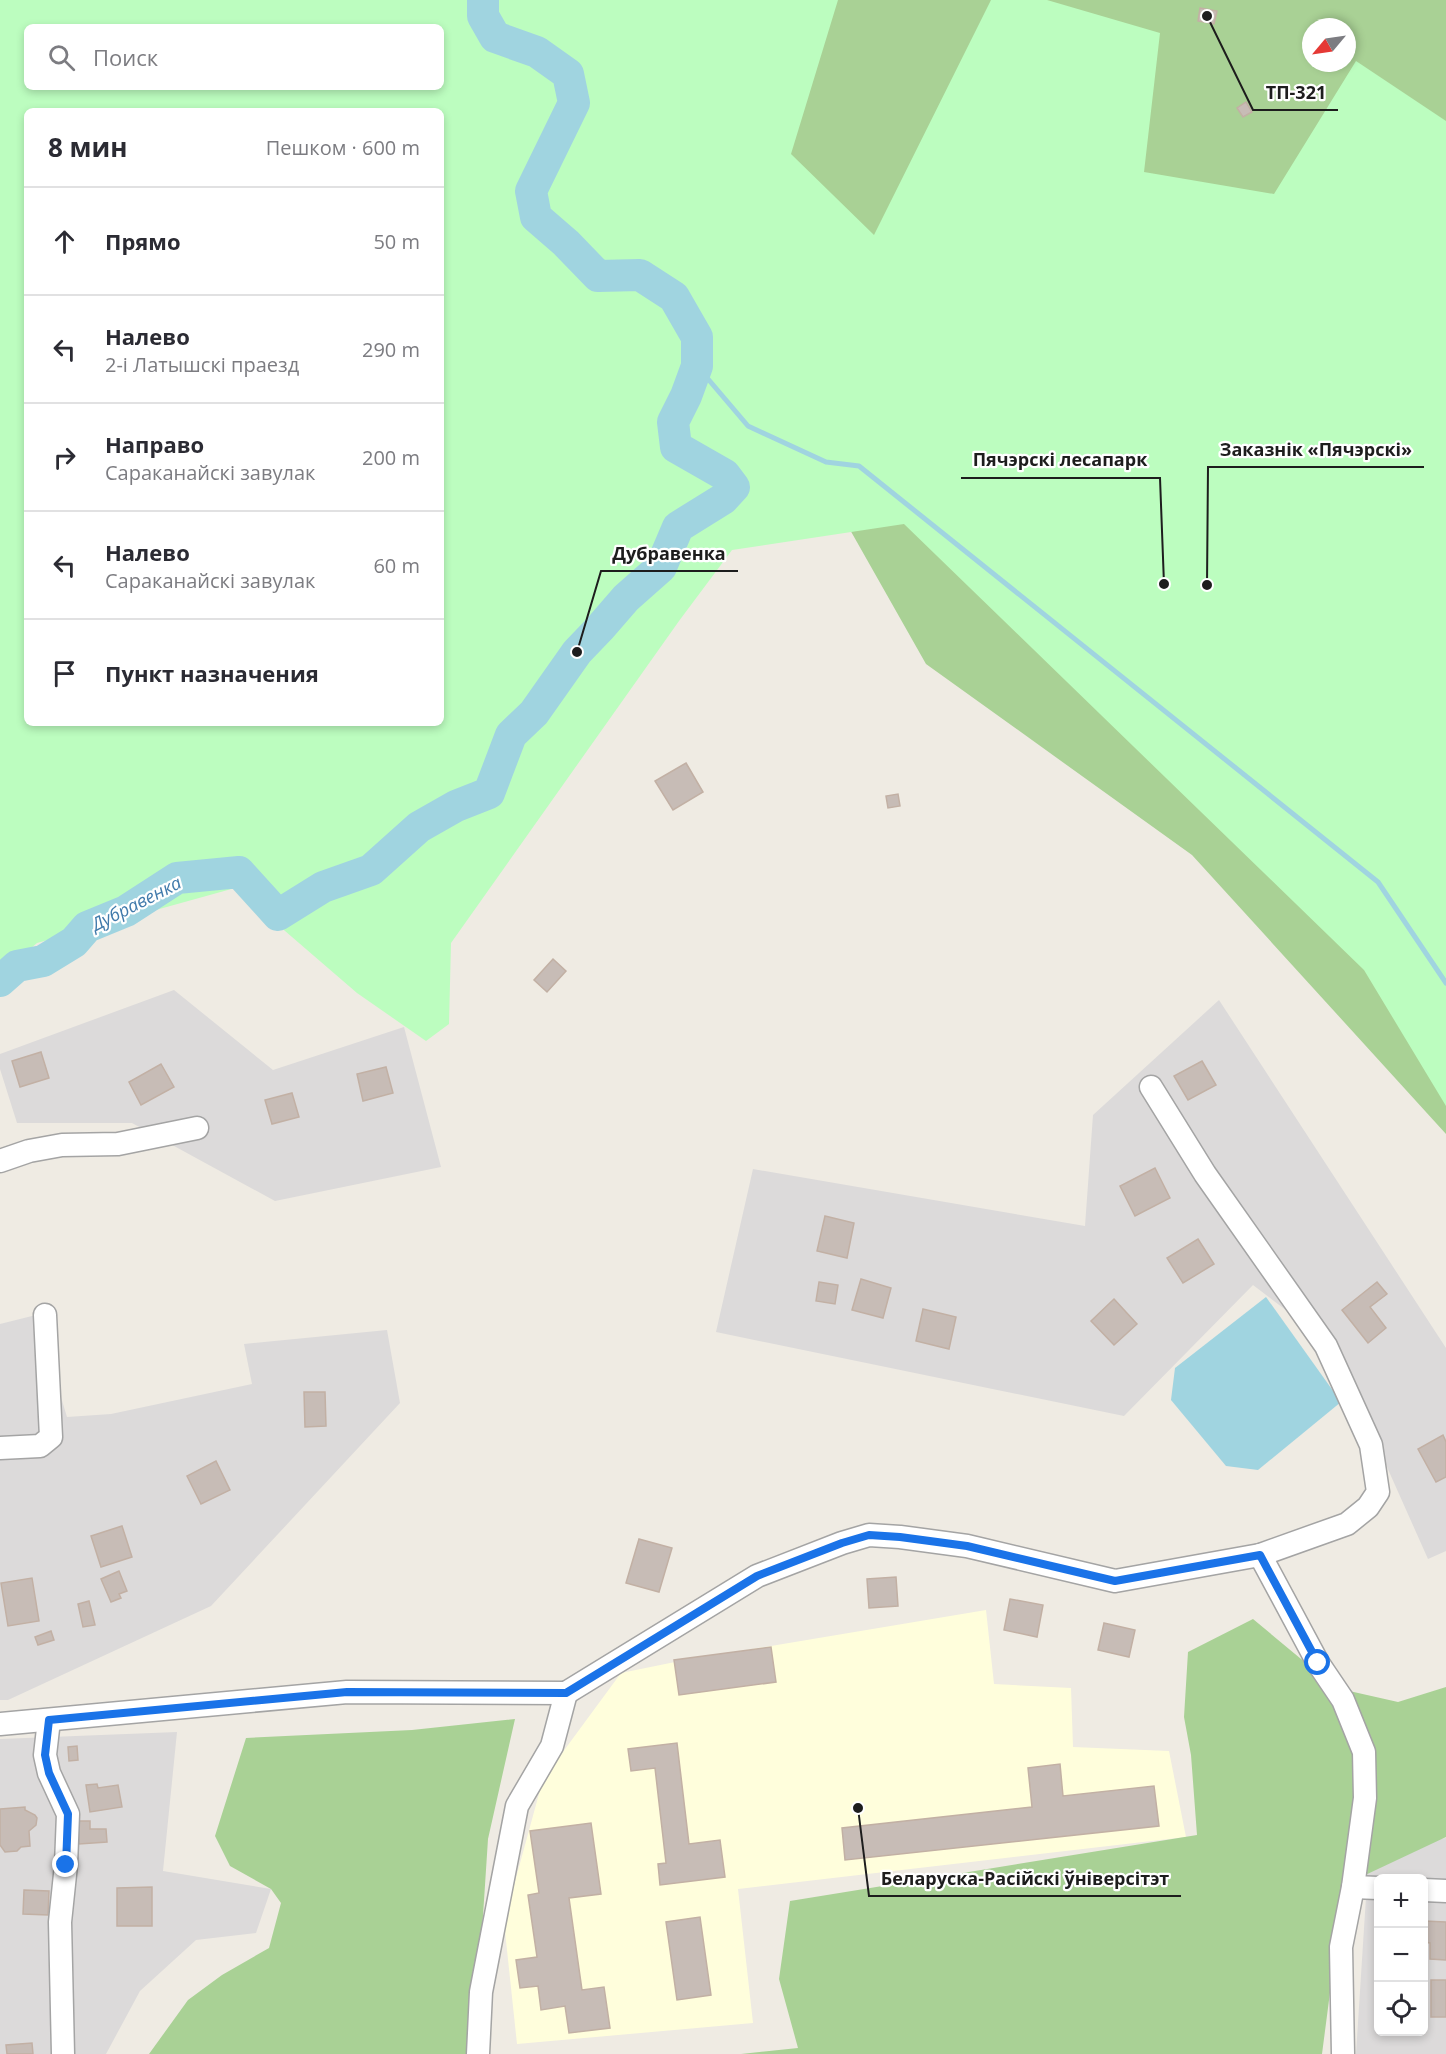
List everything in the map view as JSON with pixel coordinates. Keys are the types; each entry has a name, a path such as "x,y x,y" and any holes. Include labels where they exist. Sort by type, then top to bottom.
{"street":[{"path":"0,1724 347,1692 566,1693 757,1576 869,1535 967,1546 1115,1581 1260,1555 1347,1524 1368,1507 1378,1492 1371,1445 1326,1346 1205,1174 1151,1087"},
{"path":"0,1161 29,1151 62,1145 118,1144 197,1128"},
{"path":"0,1448 40,1446 51,1437 45,1315"},
{"path":"1260,1555 1318,1663 1343,1700 1364,1752 1365,1798 1353,1887 1341,1947 1343,2054"},
{"path":"478,2054 481,1992 517,1806 552,1746 566,1693"},
{"path":"49,1720 45,1755 49,1773 68,1814 60,1922 63,2054"},
{"path":"1353,1887 1374,1888"},
{"path":"1428,1890 1446,1891"}],"shaded area":[{"path":"174,990 273,1070 404,1027 441,1167 275,1201 132,1123 17,1123 0,1069 0,1054"},
{"path":"1219,1000 1446,1348 1446,1551 1428,1559 1333,1346 1253,1285 1124,1416 716,1332 753,1169 1085,1226 1093,1115"},
{"path":"36,1315 67,1417 111,1414 252,1384 244,1344 387,1330 400,1403 211,1606 8,1700 0,1700 0,1324"},
{"path":"986,1610 994,1684 1071,1688 1073,1747 1169,1751 1186,1837 738,1889 753,2023 517,2044 504,1922 543,1779 621,1673"},
{"path":"177,1732 163,1871 271,1889 256,1933 196,1940 140,1991 106,2054 0,2054 0,1739"},
{"path":"1446,1838 1446,2054 1356,2054 1369,1850"}],"green space":[{"path":"0,0 838,0 791,154 874,235 991,0 1047,0 1160,33 1144,172 1274,194 1349,72 1356,72 1356,61 1446,121 1446,1106 1364,970 904,524 732,550 679,621 451,943 449,1024 426,1041 357,993 235,888 37,943 0,975"},
{"path":"522,0 1446,0 1446,1134 1192,855 926,664 836,505"},
{"path":"1253,1619 1336,1688 1398,1702 1446,1687 1446,1837 1344,1885 1322,2054 741,2054 798,2048 779,1979 790,1901 1197,1835 1191,1755 1184,1717 1188,1652"},
{"path":"515,1719 488,1839 474,2054 149,2054 188,2000 222,1975 269,1948 281,1903 271,1889 230,1866 215,1836 246,1738 412,1730"}],"water":[{"path":"1266,1297 1341,1402 1258,1470 1226,1466 1171,1400 1175,1368"}],"building":[{"path":"1200,8 1217,11 1214,24 1198,21"},
{"path":"1246,102 1252,112 1243,117 1237,108"},
{"path":"686,763 703,792 673,810 655,781"},
{"path":"898,794 900,806 888,808 886,796"},
{"path":"553,959 566,971 547,992 534,980"},
{"path":"41,1052 49,1078 20,1087 12,1061"},
{"path":"1202,1061 1216,1085 1188,1100 1174,1076"},
{"path":"161,1064 174,1087 141,1105 129,1082"},
{"path":"386,1067 393,1093 363,1101 357,1074"},
{"path":"292,1093 299,1117 272,1124 265,1100"},
{"path":"1155,1168 1170,1198 1135,1216 1120,1186"},
{"path":"825,1216 854,1223 847,1258 817,1251"},
{"path":"1198,1239 1214,1264 1183,1283 1167,1258"},
{"path":"861,1279 891,1288 883,1318 852,1310"},
{"path":"819,1282 838,1285 835,1304 816,1301"},
{"path":"1377,1282 1387,1294 1370,1307 1386,1328 1368,1343 1342,1310"},
{"path":"1114,1299 1137,1324 1114,1345 1091,1321"},
{"path":"923,1309 956,1317 949,1349 916,1341"},
{"path":"304,1392 325,1392 326,1426 305,1427"},
{"path":"1443,1435 1446,1442 1446,1477 1436,1482 1418,1449"},
{"path":"216,1461 230,1490 201,1504 187,1476"},
{"path":"122,1526 132,1557 101,1567 91,1536"},
{"path":"639,1539 672,1548 659,1592 626,1583"},
{"path":"119,1571 127,1591 119,1594 121,1598 111,1602 101,1579"},
{"path":"896,1577 898,1606 869,1608 867,1579"},
{"path":"32,1578 39,1621 8,1626 1,1583"},
{"path":"1010,1599 1043,1605 1037,1637 1004,1630"},
{"path":"89,1601 95,1625 83,1627 78,1604"},
{"path":"1104,1623 1135,1630 1129,1657 1098,1650"},
{"path":"51,1631 54,1640 38,1645 35,1637"},
{"path":"771,1647 776,1682 679,1695 674,1660"},
{"path":"677,1743 689,1844 720,1840 725,1877 660,1885 658,1864 666,1863 655,1768 631,1771 628,1749"},
{"path":"77,1746 78,1760 69,1761 68,1747"},
{"path":"1060,1764 1063,1796 1154,1786 1159,1826 845,1860 842,1828 1032,1807 1028,1768"},
{"path":"97,1784 98,1788 118,1785 122,1807 90,1812 86,1785"},
{"path":"25,1807 25,1810 37,1818 36,1825 29,1831 30,1846 21,1847 17,1851 5,1852 0,1845 0,1809"},
{"path":"78,1821 90,1821 90,1829 106,1829 107,1842 79,1844"},
{"path":"591,1823 601,1894 569,1898 582,1990 604,1987 610,2028 569,2033 565,2006 541,2010 538,1986 520,1988 516,1960 537,1957 528,1895 539,1893 530,1831"},
{"path":"152,1887 152,1926 117,1926 117,1888"},
{"path":"24,1890 49,1891 48,1915 23,1914"},
{"path":"700,1917 711,1995 677,2000 666,1922"},
{"path":"1428,1921 1446,1922 1446,1960 1430,1959 1430,1943 1428,1943"},
{"path":"1431,1980 1446,1980 1446,2017 1431,2017"},
{"path":"32,2043 33,2054 7,2054 6,2045"}],"waterway":[{"name":"Дубравенка","path":"0,981 17,966 43,961 74,942 87,927 126,911 177,878 239,872 278,915 323,887 371,870 419,827 456,806 489,793 511,735 534,713 577,652 626,598 661,567 678,527 723,499 734,487 725,475 676,447 673,422 697,366 697,337 674,297 640,275 598,276 566,243 536,217 531,191 574,103 568,74 537,52 495,37 483,16 483,0"},
{"path":"697,366 748,426 826,462 859,466 1378,882 1446,983"}],"place":[{"name":"ТП-321","path":"1207,16"},
{"name":"Пячэрскі лесапарк","path":"1164,584"},
{"name":"Заказнік «Пячэрскі»","path":"1207,585"},
{"name":"Дубравенка","path":"577,652"},
{"name":"Беларуска-Расійскі ўніверсітэт","path":"858,1808"}],"route":[{"path":"66,1865 68,1814 49,1773 45,1755 49,1720 347,1692 566,1693 757,1576 869,1535 967,1546 1115,1581 1260,1555 1318,1663"}]}
